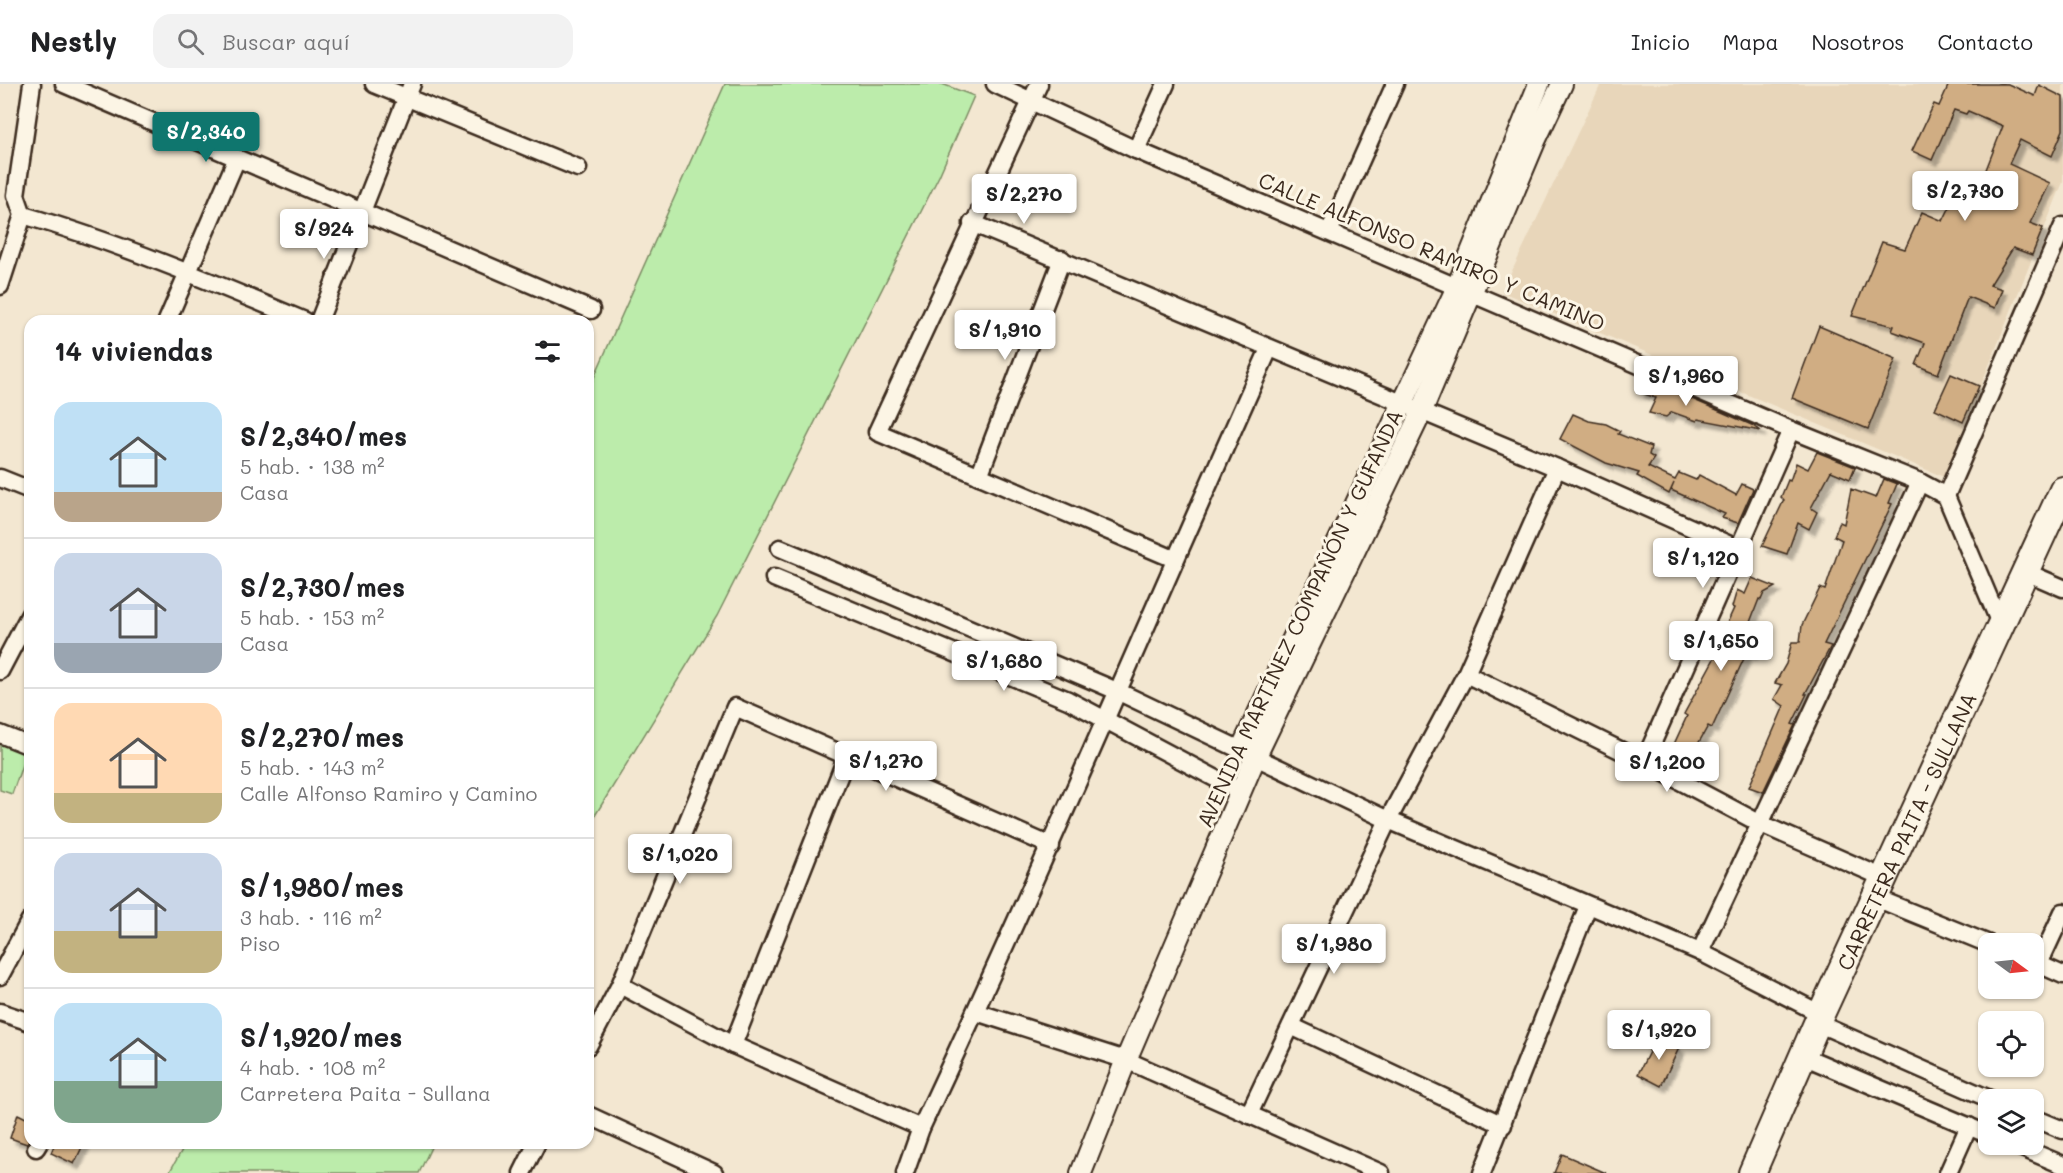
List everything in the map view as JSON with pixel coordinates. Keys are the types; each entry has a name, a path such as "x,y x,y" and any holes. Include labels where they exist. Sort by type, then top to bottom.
{"main road":[{"name":"CARRETERA PAITA - SULLANA","path":"1752,1173 1819,1019 2026,572 2056,524 2063,489"}],"street":[{"path":"0,285 23,215 16,195 32,84"},
{"path":"64,84 591,310"},
{"path":"374,84 409,90 578,168"},
{"name":"CALLE ALFONSO RAMIRO Y CAMINO","path":"995,84 1136,150 1791,430 1920,482 1946,496"},
{"path":"1039,84 972,223 877,432 1174,559"},
{"path":"1136,150 1166,84"},
{"path":"1329,232 1395,84"},
{"name":"AVENIDA MARTÍNEZ COMPAÑÓN Y GUFANDA","path":"1248,754 1421,412 1539,84"},
{"name":"AVENIDA MARTÍNEZ COMPAÑÓN Y GUFANDA","path":"1081,1173 1126,1060 1241,792 1248,754 1403,405 1464,290 1562,84"},
{"path":"321,315 409,90"},
{"path":"170,315 237,158"},
{"path":"23,215 89,234 291,315"},
{"path":"972,223 1557,468 1739,549"},
{"path":"2001,626 1946,496 2063,227"},
{"path":"979,476 1062,259"},
{"path":"905,1173 921,1128 1051,846 1174,559 1269,349"},
{"path":"1644,762 1791,430"},
{"path":"1249,1114 1388,820 1466,674 1557,468"},
{"path":"0,478 24,488"},
{"path":"1700,952 1920,482"},
{"path":"780,548 1117,691 1388,820 1700,952 1819,1019 1978,1093"},
{"path":"2026,572 2063,588"},
{"path":"774,578 1068,700 1241,792"},
{"path":"0,671 24,625"},
{"path":"1466,674 1644,762 1978,938"},
{"path":"594,1035 620,985 735,707 1051,846"},
{"path":"0,734 24,744"},
{"path":"733,1045 847,756"},
{"path":"1482,1173 1503,1125 1588,906"},
{"path":"2044,948 2063,912"},
{"path":"0,976 24,931"},
{"path":"2044,967 2063,975"},
{"path":"620,985 733,1045 921,1128"},
{"path":"0,1012 24,1020"},
{"path":"976,1012 1126,1060 1382,1173"},
{"path":"1291,1026 1503,1125"},
{"path":"1803,1056 1978,1130"},
{"path":"594,1118 714,1173"},
{"path":"2044,1122 2063,1130"},
{"path":"1948,1173 1969,1126"},
{"path":"522,1173 534,1149"},
{"path":"2038,1155 2063,1166"}],"shaded area":[{"path":"1601,84 2063,84 2063,182 1944,477 1502,292"}],"green space":[{"path":"725,84 942,84 974,96 939,176 717,616 594,817 594,378"},
{"path":"0,742 24,750 24,760 12,794 0,790"},
{"path":"183,1149 430,1149 419,1173 169,1173"}],"building":[{"path":"1949,84 2008,84 2035,96 2039,85 2063,97 2063,130 2052,156 2020,140 2009,164 2050,183 2030,223 2043,228 2032,255 2013,248 1990,285 2002,289 1995,308 1968,297 1938,374 1916,365 1925,343 1892,331 1894,326 1852,316 1882,242 1905,249 1922,212 1943,221 1964,178 1980,185 2003,126 1968,111 1966,114 1954,110 1932,160 1912,151 1934,104 1939,106"},
{"path":"1819,326 1896,359 1868,429 1792,398"},
{"path":"1951,374 1979,386 1963,422 1935,409"},
{"path":"1646,379 1761,431 1698,419 1697,421 1672,412 1666,417 1649,413 1656,398 1639,392"},
{"path":"1573,414 1589,421 1606,424 1620,431 1618,434 1651,447 1649,455 1654,458 1648,467 1675,480 1679,473 1696,480 1699,475 1736,495 1742,484 1753,489 1738,523 1722,518 1725,514 1671,490 1674,483 1669,494 1637,476 1639,473 1606,463 1560,439"},
{"path":"1817,452 1855,467 1850,479 1831,471 1811,508 1817,512 1809,529 1798,523 1787,554 1762,546 1784,500 1781,497 1796,463 1808,469"},
{"path":"1884,479 1897,484 1889,503 1892,504 1824,644 1831,646 1805,694 1807,694 1792,724 1795,725 1763,792 1749,787 1784,706 1774,699 1782,685 1775,683 1786,664 1792,642 1800,642 1802,625 1820,588 1825,590 1842,540 1834,536 1840,522 1844,524 1851,489 1876,498"},
{"path":"1752,578 1775,587 1764,593 1761,600 1759,599 1747,630 1760,635 1751,654 1747,652 1712,728 1708,726 1687,764 1669,755 1687,716 1684,714 1723,642 1719,641 1734,608 1732,607 1737,590 1745,594"},
{"path":"1657,1036 1679,1048 1661,1086 1638,1074"},
{"path":"18,1114 24,1117 24,1143 10,1138"},
{"path":"53,1149 81,1149 74,1164 51,1153"},
{"path":"1562,1154 1606,1173 1554,1173"}]}
